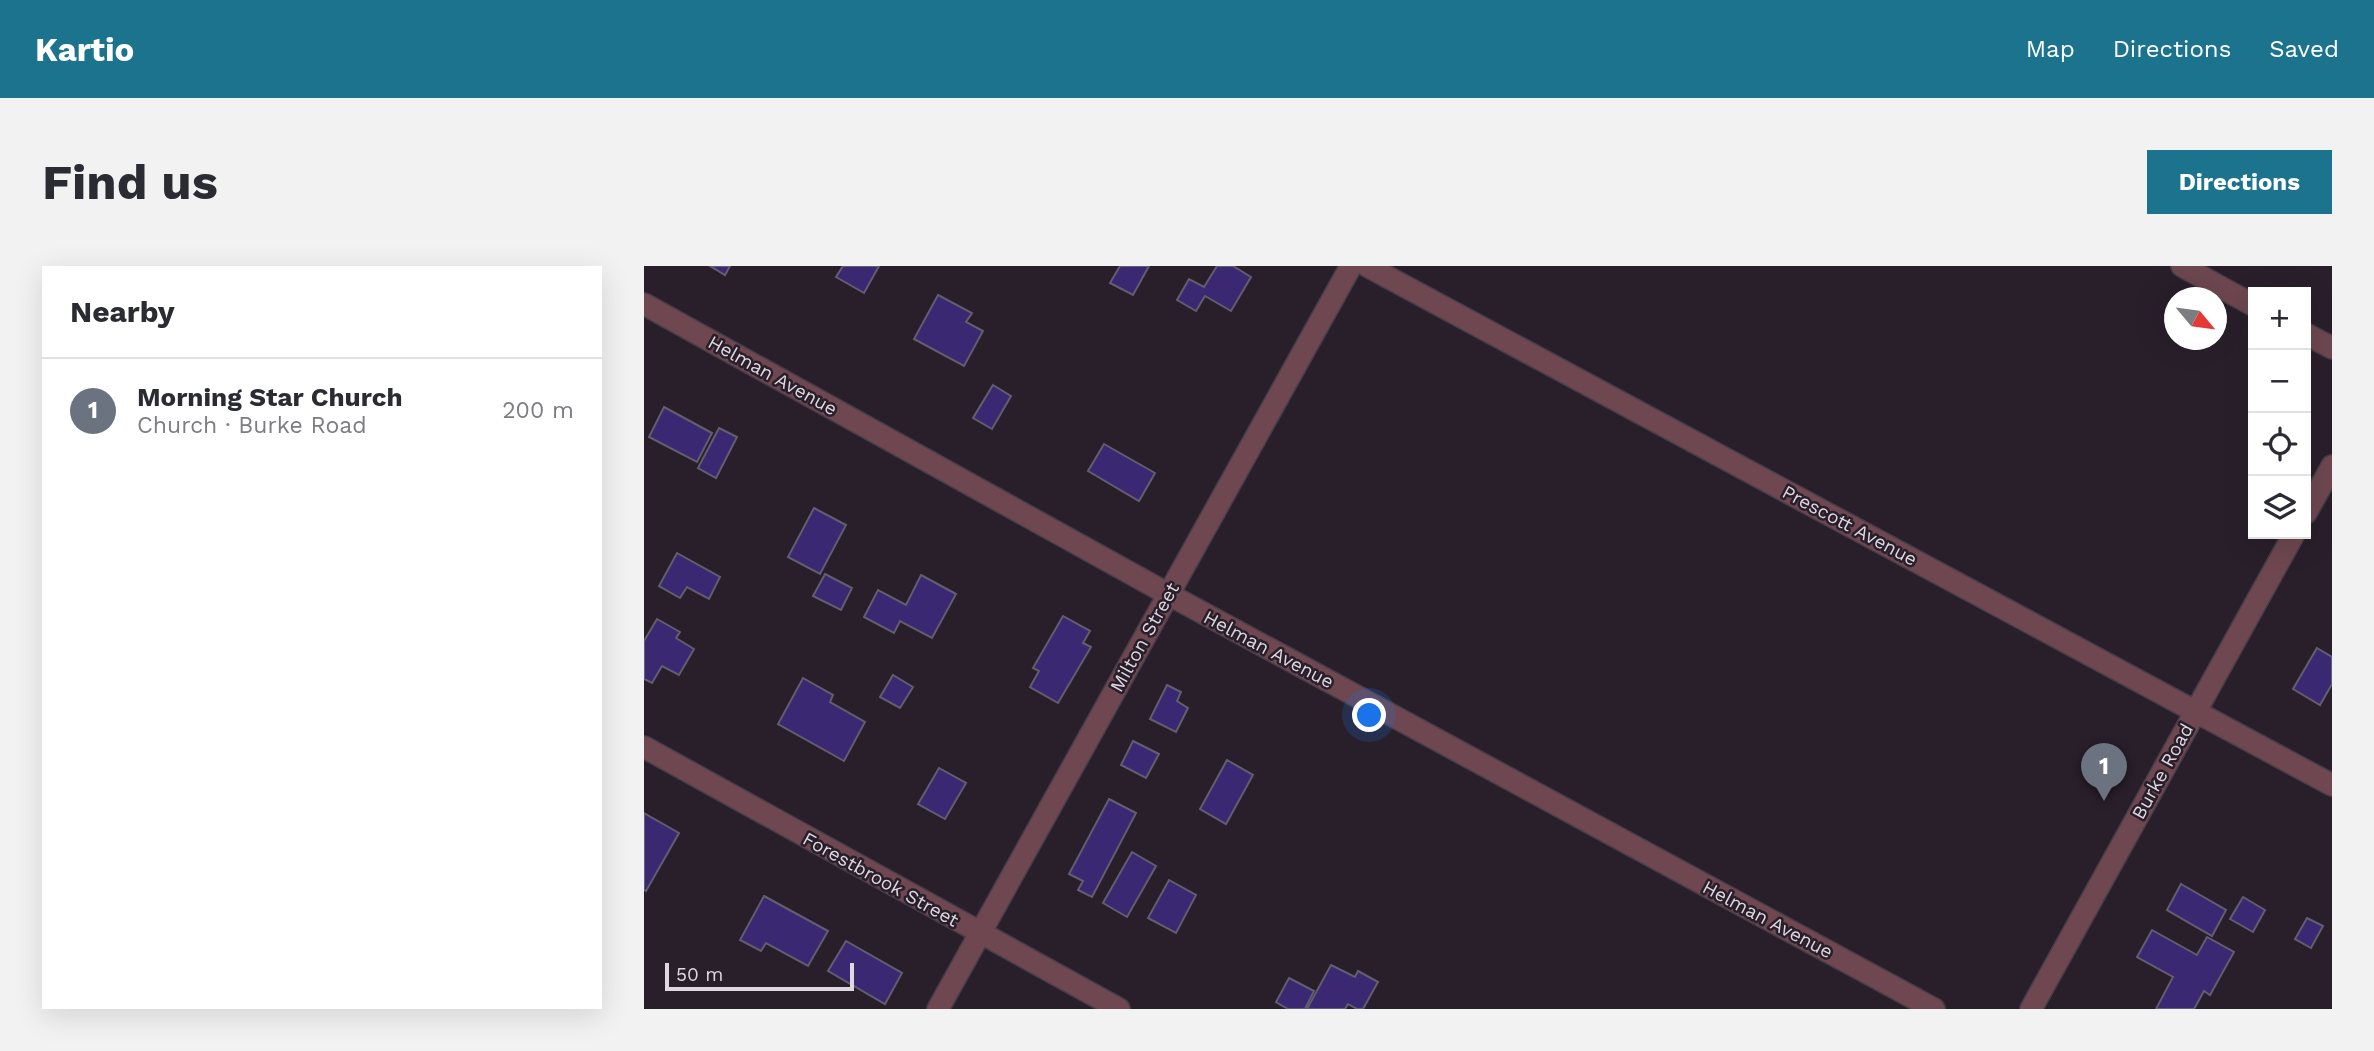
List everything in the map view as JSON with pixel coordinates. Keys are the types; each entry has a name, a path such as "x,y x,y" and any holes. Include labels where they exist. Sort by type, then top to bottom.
{"street":[{"name":"Milton Street","path":"938,1009 1351,266"},
{"name":"Prescott Avenue","path":"1367,266 2332,785"},
{"path":"2182,266 2248,302"},
{"name":"Helman Avenue","path":"644,304 1168,594 1934,1009"},
{"path":"2311,337 2332,348"},
{"path":"2311,504 2332,466"},
{"name":"Burke Road","path":"2031,1009 2291,539"},
{"name":"Forestbrook Street","path":"644,747 1119,1009"}],"building":[{"path":"710,266 730,266 725,275"},
{"path":"843,266 879,266 864,293 836,277"},
{"path":"1120,266 1149,266 1133,295 1110,283"},
{"path":"1217,266 1233,266 1251,277 1231,311 1205,296 1196,311 1177,300 1189,279 1204,287"},
{"path":"938,295 972,313 966,322 983,331 964,366 914,339"},
{"path":"993,385 1011,396 992,429 973,418"},
{"path":"664,407 712,433 697,462 649,437"},
{"path":"719,428 737,437 716,478 698,468"},
{"path":"1104,444 1155,473 1139,501 1088,471"},
{"path":"814,508 846,525 820,574 788,557"},
{"path":"677,553 720,577 709,599 687,587 680,598 659,586"},
{"path":"825,574 852,588 841,610 813,596"},
{"path":"921,575 956,594 932,638 900,621 894,633 864,617 878,590 906,605"},
{"path":"1063,616 1090,631 1083,643 1091,647 1058,703 1030,687 1039,671 1033,668"},
{"path":"657,619 680,632 676,638 694,649 679,675 662,666 652,683 644,679 644,641"},
{"path":"2317,648 2332,657 2332,684 2320,705 2293,689"},
{"path":"893,675 913,687 900,708 880,697"},
{"path":"803,678 833,695 830,702 865,722 844,761 778,724"},
{"path":"1167,685 1181,692 1177,701 1188,708 1176,732 1150,719"},
{"path":"1133,741 1159,754 1146,778 1121,765"},
{"path":"1227,760 1253,775 1226,824 1200,809"},
{"path":"939,768 966,783 945,819 918,804"},
{"path":"1109,799 1136,813 1092,897 1078,890 1083,881 1069,874"},
{"path":"644,813 679,833 646,891 644,890"},
{"path":"1132,852 1156,866 1127,917 1103,903"},
{"path":"1169,880 1196,895 1176,933 1148,918"},
{"path":"2181,884 2226,910 2212,936 2167,910"},
{"path":"764,896 828,931 808,966 766,943 761,951 740,940"},
{"path":"2243,897 2265,910 2253,932 2230,919"},
{"path":"2307,918 2323,926 2311,948 2295,939"},
{"path":"2152,930 2197,955 2207,937 2234,952 2210,995 2204,991 2194,1009 2156,1009 2173,977 2137,957"},
{"path":"846,941 902,973 885,1004 828,971"},
{"path":"1331,965 1355,977 1358,971 1378,982 1363,1009 1348,1004 1345,1009 1307,1009"},
{"path":"1289,978 1314,991 1305,1009 1288,1009 1276,1002"}],"place":[{"name":"Morning Star Church","path":"2104,801"}]}
